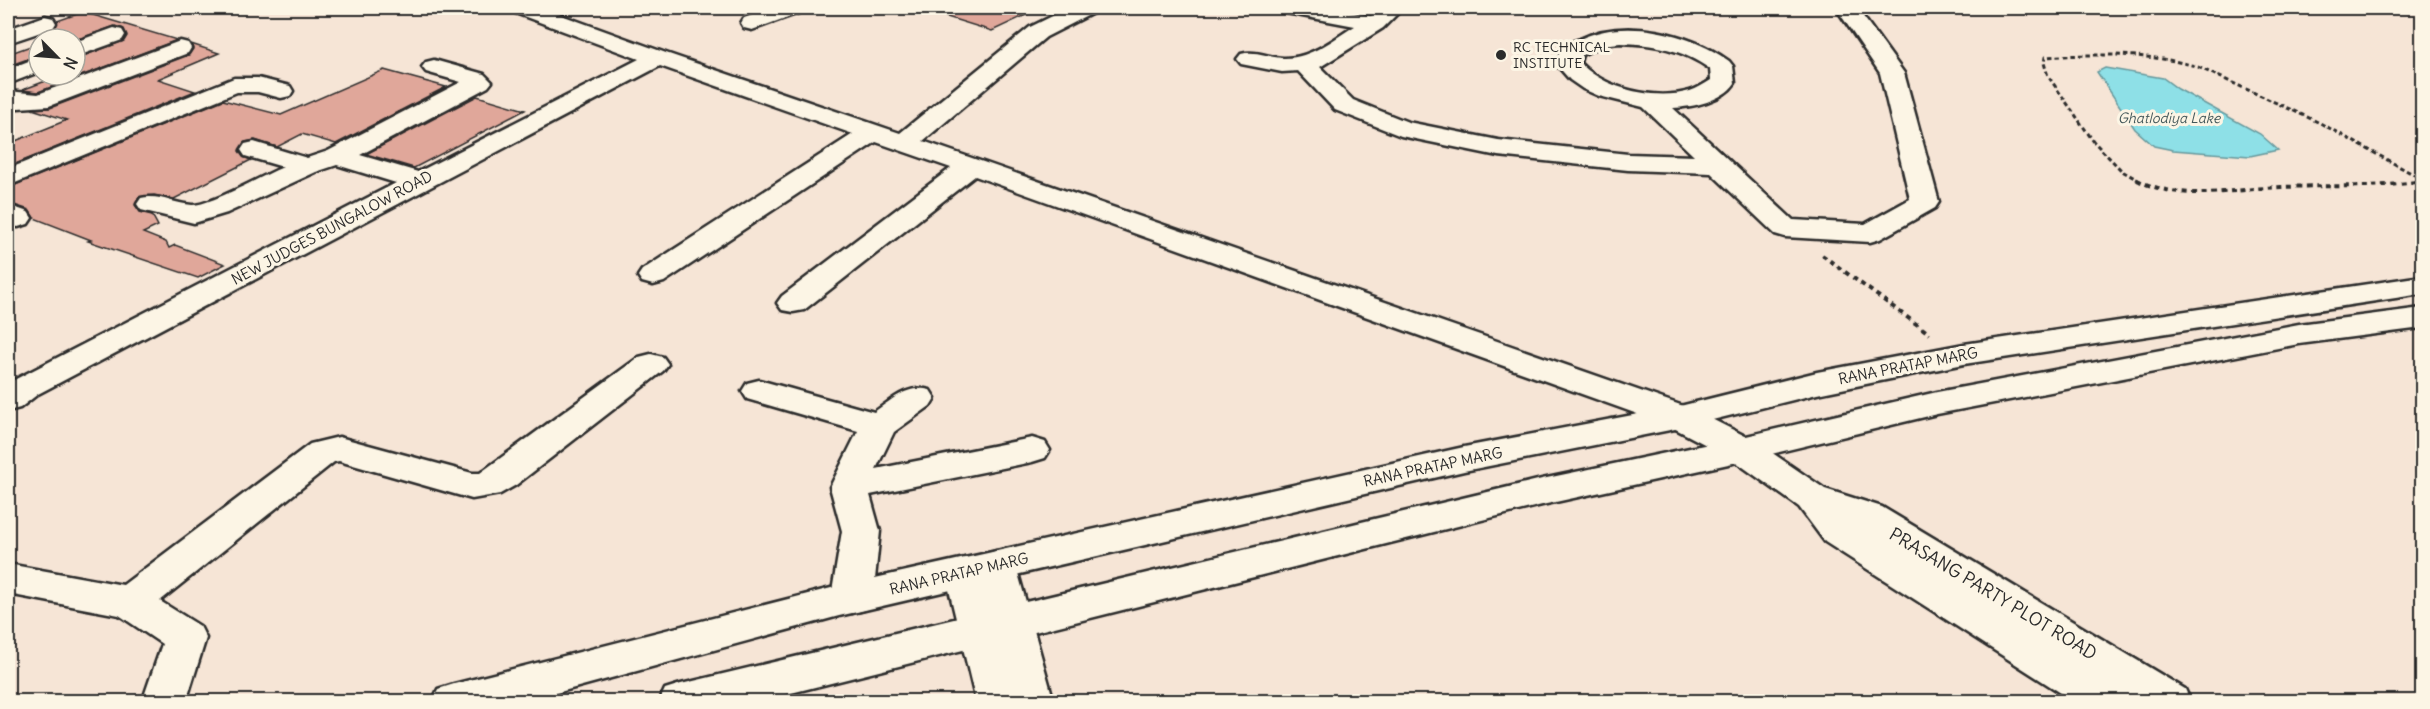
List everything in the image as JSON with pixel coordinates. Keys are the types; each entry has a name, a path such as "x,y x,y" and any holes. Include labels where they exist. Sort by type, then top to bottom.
{"street":[{"name":"PRASANG PARTY PLOT ROAD","path":"523,8 658,58 971,166 1680,417 1742,449 1812,498 1868,517 2169,702"},
{"path":"752,22 791,8"},
{"path":"904,143 1038,32 1085,8"},
{"path":"1294,8 1375,23"},
{"path":"1249,59 1282,65 1305,64 1375,23 1393,8"},
{"path":"1650,100 1695,98 1724,83 1721,66 1706,54 1676,42 1648,37 1622,26 1572,51 1568,64 1576,75 1605,91 1650,100 1785,228 1870,233 1925,202 1892,73 1847,8"},
{"path":"8,15 37,15"},
{"path":"8,36 37,15"},
{"path":"87,45 114,35"},
{"path":"8,98 18,101 40,101 180,48"},
{"name":"NEW JUDGES BUNGALOW ROAD","path":"14,390 658,58"},
{"path":"1305,64 1344,105 1401,128 1498,148 1628,162 1719,165"},
{"path":"151,204 194,214 218,207 307,166 337,157 480,82 476,78 434,67"},
{"path":"8,76 27,69"},
{"path":"8,178 234,85 258,85 281,91"},
{"path":"653,276 873,132"},
{"path":"254,150 307,166"},
{"path":"337,157 421,182"},
{"path":"793,303 971,166"},
{"name":"RANA PRATAP MARG","path":"453,702 852,598 1464,459 1680,417 1817,383 1968,353 2422,285"},
{"path":"2364,292 2415,319"},
{"path":"681,702 1542,492 1742,449 1937,403 2299,333 2415,319"},
{"path":"1968,353 2015,388"},
{"path":"130,602 323,452 339,449 472,486 487,485 503,476 651,364"},
{"path":"759,391 879,424"},
{"path":"852,598 861,531 849,487 879,424 918,398"},
{"path":"849,487 1032,450"},
{"name":"PRASANG PARTY PLOT ROAD","path":"1812,498 1839,532 2111,702"},
{"path":"981,569 996,624 1032,702"},
{"path":"8,579 130,602 185,638 164,702"},
{"path":"996,624 998,702"}],"path":[{"path":"2077,54 2129,56 2176,61 2212,71 2286,105 2422,180 2386,187 2280,187 2206,195 2170,193 2138,182 2113,165 2081,128 2066,101 2049,79 2043,61 2045,57 2077,54"},
{"path":"1785,228 1925,331 1968,353"}],"water":[{"name":"Ghatlodiya Lake","path":"2105,68 2163,78 2178,89 2260,134 2278,150 2250,156 2173,150 2154,146 2135,129 2097,72"}],"building":[{"path":"935,8 1041,8 992,31 934,13"},
{"path":"83,12 177,40 87,74 87,55 124,41 127,36 124,29 115,26 87,36 87,27 55,27 57,21"},
{"path":"191,44 219,53 158,79 195,91 8,167 8,144 67,120 32,109 50,108 189,55 193,49"},
{"path":"27,47 27,59 8,66 8,54"},
{"path":"384,70 446,87 336,144 302,134 277,147 255,140 245,142 239,151 243,157 251,160 174,199 154,195 139,197 135,205 140,212 152,215 158,226 143,233 166,242 169,248 175,245 225,264 198,278 88,241 91,240 34,218 29,210 8,203 8,188 223,100 281,115"},
{"path":"30,87 51,87 38,92 22,90"},
{"path":"477,96 525,110 414,168 366,154"}],"place":[{"name":"RC TECHNICAL INSTITUTE","path":"1501,55"}]}
